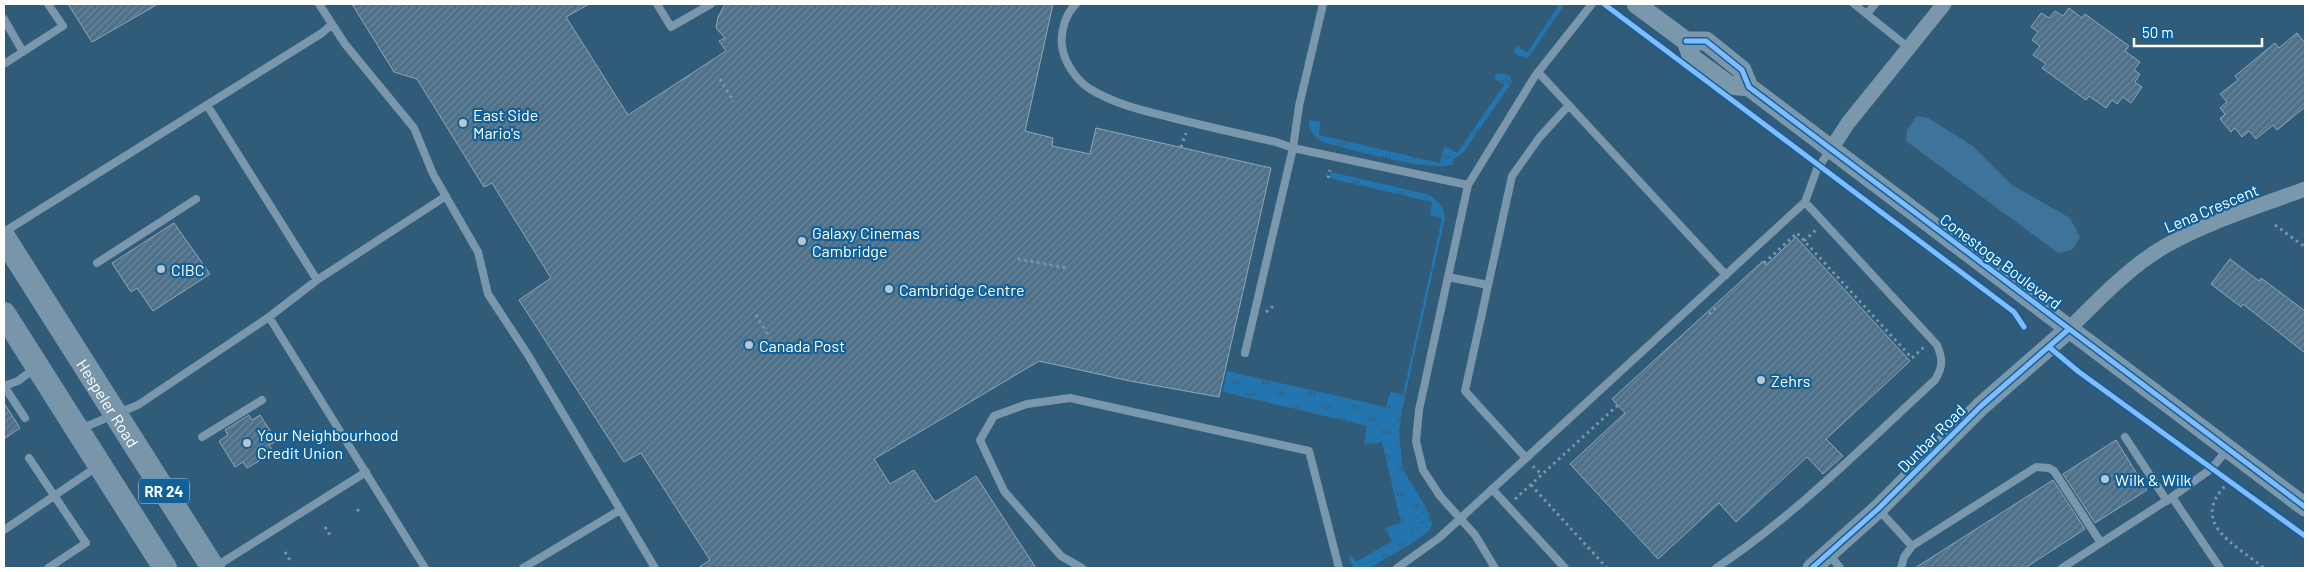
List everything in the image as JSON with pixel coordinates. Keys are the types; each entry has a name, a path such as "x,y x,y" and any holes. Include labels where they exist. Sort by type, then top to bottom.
{"main road":[{"name":"Hespeler Road","path":"5,241 213,568"},
{"name":"RR 24","path":"4,314 100,465 161,567"}],"street":[{"name":"Conestoga Boulevard","path":"1636,4 1686,41 1692,58 1729,85 1749,86 2305,507"},
{"path":"1831,149 1848,123 1944,4"},
{"name":"Lena Crescent","path":"2069,329 2130,272 2166,246 2191,233 2305,189"},
{"name":"Dunbar Road","path":"1812,568 1834,561 1878,509 1981,406 2069,329"}],"lane":[{"path":"4,64 63,26 48,4"},
{"path":"319,4 345,44 414,128 433,174 478,252 488,294 655,568"},
{"path":"657,4 671,27 711,4"},
{"path":"1076,4 1070,10 1063,32 1061,40 1063,55 1073,72 1089,88 1128,107 1276,142 1293,148 1468,186"},
{"path":"1245,353 1293,148 1299,106 1323,4"},
{"path":"1495,568 1476,535 1440,496 1423,470 1416,441 1419,410 1468,186 1538,72 1592,4"},
{"path":"1854,4 1909,48"},
{"path":"1867,14 1875,4"},
{"path":"4,19 23,52"},
{"path":"5,241 207,105 322,33 331,25"},
{"path":"1538,72 1726,275"},
{"path":"207,105 317,280"},
{"path":"1526,458 1465,391 1512,176 1538,138 1569,105"},
{"path":"1396,568 1439,538 1805,202 1817,169 1831,149"},
{"path":"77,430 138,405 269,317 317,280 446,196"},
{"path":"97,263 196,200"},
{"path":"1716,568 1743,550 1786,516 1935,380 1941,369 1942,356 1937,345 1805,202"},
{"path":"1448,277 1488,285"},
{"path":"269,317 426,568"},
{"path":"24,418 4,386 18,381 37,367"},
{"path":"1082,568 1061,556 1004,491 980,440 994,416 1027,404 1070,398 1309,451 1339,568"},
{"path":"202,437 262,400"},
{"path":"2125,437 2220,568"},
{"path":"2062,568 2170,499 2211,469 2228,449"},
{"path":"29,458 86,543 48,568"},
{"path":"4,530 100,465"},
{"path":"1901,568 1904,557 1912,546 2036,467 2054,470 2101,543"},
{"path":"213,568 366,472"},
{"path":"1492,489 1565,568"},
{"path":"1878,509 1912,546"},
{"path":"523,568 620,510"}],"path":[{"path":"720,79 734,102"},
{"path":"1181,147 1186,133"},
{"path":"1328,178 1330,170"},
{"path":"2275,225 2305,248"},
{"path":"1764,263 1797,233 1912,358 1923,347"},
{"path":"1018,259 1067,268"},
{"path":"1266,312 1276,304"},
{"path":"1709,314 1719,305"},
{"path":"756,315 770,338"},
{"path":"1515,500 1618,405"},
{"path":"2229,482 2212,501 2210,513 2215,525 2224,536 2264,568"},
{"path":"1531,485 1607,568"},
{"path":"358,510 358,515"},
{"path":"325,527 330,535"},
{"path":"285,552 290,560"}],"green space":[{"path":"1554,4 1565,4 1528,58 1516,55 1514,50 1517,46 1527,53 1558,7"},
{"path":"1501,73 1510,76 1512,82 1465,150 1452,161 1454,164 1428,166 1372,155 1326,143 1316,137 1310,128 1309,120 1320,122 1319,135 1440,163 1444,146 1457,153 1504,85 1494,78 1496,74"},
{"path":"1331,172 1430,195 1442,206 1445,218 1402,410 1399,432 1403,470 1426,507 1421,505 1421,525 1433,521 1429,531 1370,568 1355,568 1350,562 1349,554 1356,562 1392,541 1385,528 1401,523 1382,442 1364,445 1367,426 1223,392 1227,371 1386,407 1390,392 1403,394 1442,218 1430,215 1432,202 1329,178"},
{"path":"1421,505 1429,514 1429,526 1419,536 1414,537 1412,532 1421,525 1416,511"}],"shaded area":[{"path":"1917,116 1928,118 1973,146 2012,185 2070,218 2080,237 2072,250 2058,253 1906,141 1907,130"}],"building":[{"path":"68,4 158,4 92,42"},
{"name":"Cambridge Centre","path":"352,4 589,4 566,17 628,115 726,51 719,41 725,38 716,28 718,17 725,4 1053,4 1025,131 1053,138 1052,146 1090,154 1096,128 1271,168 1219,397 1130,381 1039,361 874,459 890,484 914,470 935,502 976,476 1036,568 698,568 710,560 641,453 624,462 519,300 551,278 492,183 484,187 417,79 394,72"},
{"path":"2069,8 2082,18 2085,14 2129,46 2125,51 2140,62 2134,70 2140,74 2135,82 2142,87 2131,103 2123,97 2117,104 2112,100 2106,108 2089,96 2086,100 2042,68 2046,64 2033,55 2040,46 2032,40 2038,32 2031,27 2041,13 2049,18 2055,11 2063,16"},
{"path":"2297,33 2305,43 2305,107 2277,130 2273,125 2256,139 2249,131 2242,137 2235,128 2231,132 2220,119 2225,114 2220,108 2227,102 2220,94 2238,80 2235,76 2275,43 2279,48"},
{"name":"CIBC","path":"174,223 210,274 153,311 137,288 131,292 112,263"},
{"name":"Zehrs","path":"1796,237 1910,361 1826,439 1843,456 1823,474 1807,457 1736,522 1719,503 1658,559 1570,464 1625,413 1612,399 1763,261 1766,265"},
{"path":"2230,259 2259,281 2261,278 2305,311 2305,353 2243,304 2241,307 2211,284"},
{"path":"4,403 20,428 4,439"},
{"name":"Your Neighbourhood Credit Union","path":"249,415 252,420 260,415 277,441 269,445 274,452 247,468 243,462 235,467 219,441 228,435 225,430"},
{"name":"Wilk & Wilk","path":"2116,440 2147,490 2095,523 2063,474"},
{"path":"2053,480 2085,529 2025,568 1915,568"}],"cycle path":[{"path":"1604,4 2014,312 2024,327"},
{"path":"1686,41 1706,41 1742,70 1749,87 2305,507"},
{"path":"1812,568 1878,509 1981,406 2069,329"},
{"path":"2049,347 2079,372 2305,536"}],"place":[{"name":"East Side Mario's","path":"463,123"},
{"name":"Galaxy Cinemas Cambridge","path":"802,241"},
{"name":"CIBC","path":"161,269"},
{"name":"Cambridge Centre","path":"889,289"},
{"name":"Canada Post","path":"749,345"},
{"name":"Zehrs","path":"1761,380"},
{"name":"Your Neighbourhood Credit Union","path":"247,443"},
{"name":"Wilk & Wilk","path":"2105,479"}]}
